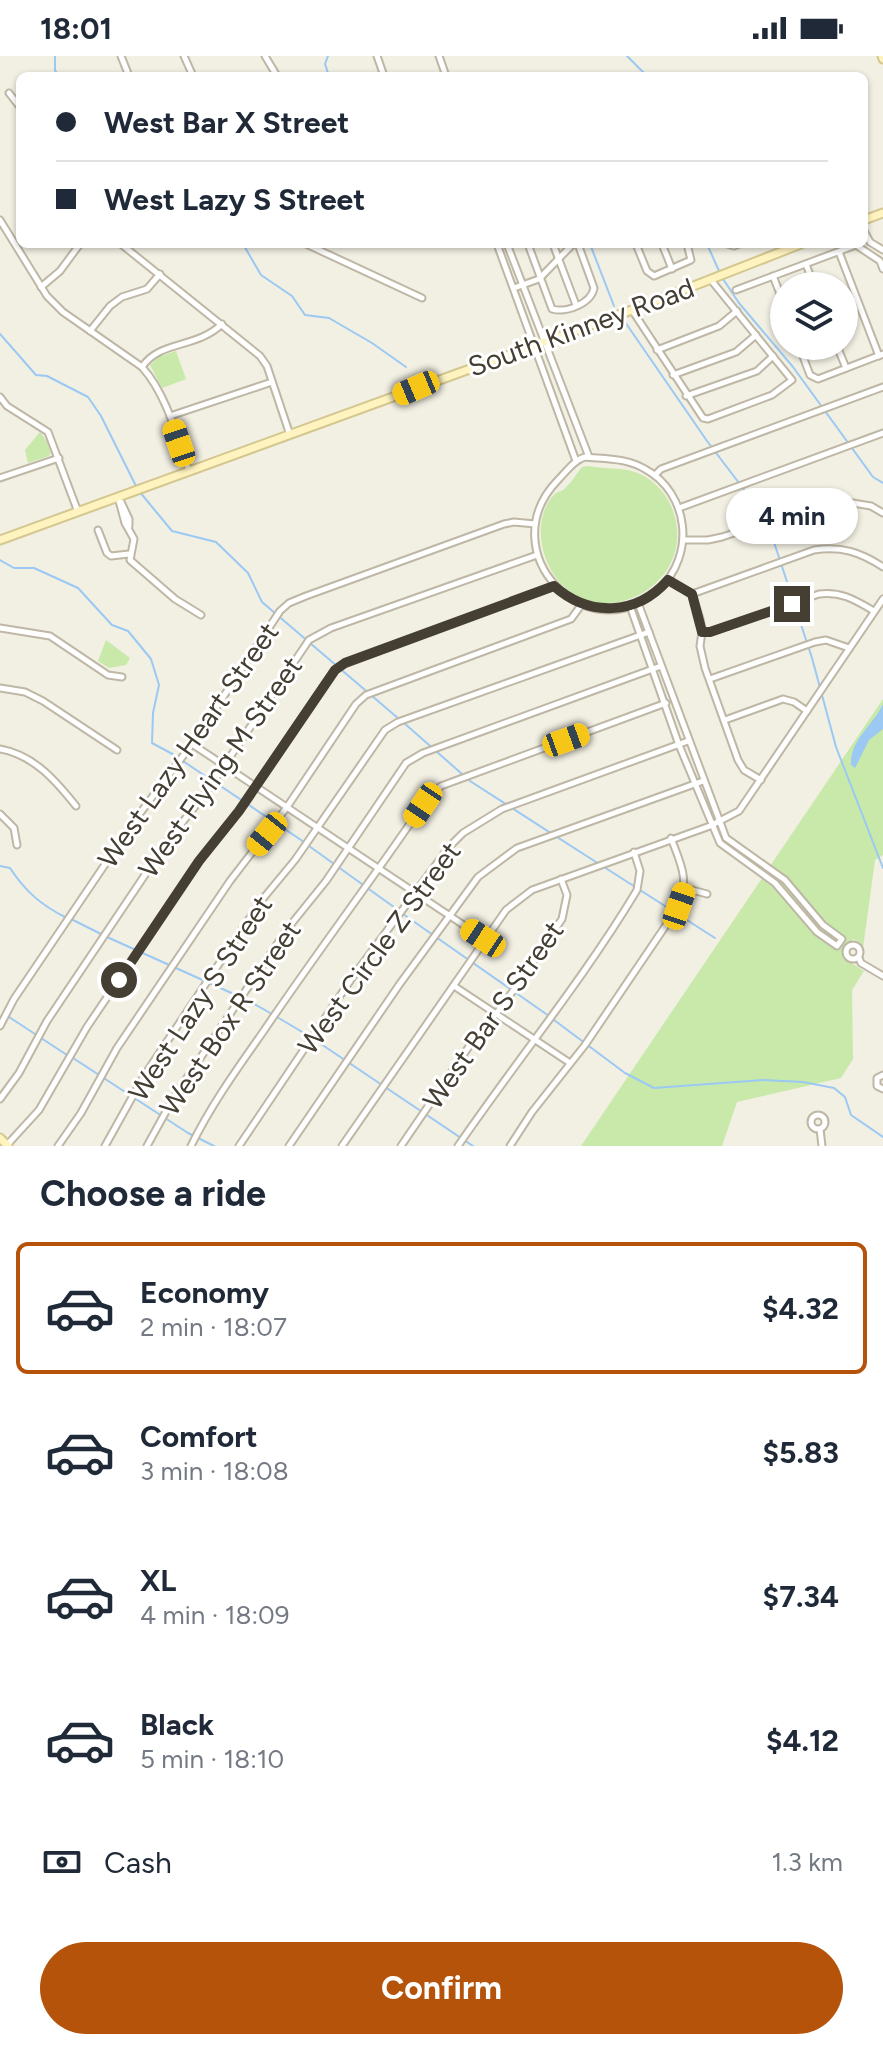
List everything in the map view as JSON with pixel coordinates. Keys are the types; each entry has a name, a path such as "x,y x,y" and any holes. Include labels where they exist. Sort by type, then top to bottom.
{"main road":[{"name":"South Kinney Road","path":"0,540 632,310 791,248"},
{"path":"0,1138 7,1146"}],"street":[{"path":"9,93 16,102"},
{"path":"0,220 16,246"},
{"path":"17,248 41,287 63,312 142,367 152,378 170,416 189,471"},
{"path":"41,287 60,271 77,248"},
{"path":"126,248 260,356 290,435"},
{"path":"315,248 422,298"},
{"path":"499,248 589,457"},
{"path":"509,248 523,285 576,461"},
{"path":"529,248 539,279 552,309 556,311 590,300 593,295 594,288 578,248"},
{"path":"555,248 576,305"},
{"path":"514,288 539,279 571,248"},
{"path":"638,248 649,274 654,276 691,260 688,248"},
{"path":"664,248 672,269"},
{"path":"784,272 849,248"},
{"path":"860,248 880,261 883,269"},
{"path":"805,360 813,378 818,379 881,355 839,252"},
{"path":"806,264 809,272"},
{"path":"90,331 110,306 122,297 147,289 160,274"},
{"path":"736,290 770,277"},
{"path":"711,279 770,352"},
{"path":"632,310 703,418 708,419 772,395 792,380 776,360"},
{"path":"657,350 719,326 737,311"},
{"path":"142,367 154,353 201,340 222,324"},
{"path":"673,375 736,352 756,335"},
{"path":"686,396 757,371 770,359"},
{"path":"843,360 846,368"},
{"path":"170,416 272,382"},
{"path":"655,475 661,469 883,387"},
{"path":"0,397 7,406 48,432 78,512"},
{"path":"679,508 881,434 883,442"},
{"path":"589,457 624,461 655,475 665,484 679,508 683,540 678,561 668,580 654,593 630,606 608,609 582,604 554,586 537,555 535,524 540,506 550,488 576,461 589,457"},
{"path":"0,478 59,458"},
{"path":"118,497 125,523 134,539 130,560 175,599 201,615"},
{"path":"683,540 722,537 834,500 871,506 883,513"},
{"name":"West Lazy Heart Street","path":"0,1026 14,999 135,820 192,744 280,611 289,603 504,524 535,524"},
{"path":"98,530 107,553 111,556 129,554"},
{"path":"692,594 814,550 850,549 883,567"},
{"name":"West Flying M Street","path":"0,1099 19,1073 47,1021 167,842 225,765 309,640 537,555"},
{"path":"668,580 692,594 702,632 700,646 705,668 738,760 744,770 761,780"},
{"path":"7,1146 39,1110 87,1027 199,861 256,786 335,670 345,663 554,586"},
{"path":"702,632 710,632 819,594 847,595 874,611"},
{"path":"342,1146 506,910 520,897 561,879 710,826 739,811 883,599"},
{"path":"630,606 679,745 710,826 720,843 775,883 817,932 837,946 842,939 823,925 785,880 726,838 638,603"},
{"path":"58,1146 81,1113 117,1048 195,932 287,807 356,704 366,695 571,619 582,604"},
{"path":"0,628 50,636 108,675 122,677"},
{"name":"West Lazy S Street","path":"105,1146 144,1076 261,901 295,860 385,730 398,722 649,632"},
{"path":"710,679 815,642 826,640 850,648"},
{"name":"West Box R Street","path":"147,1146 174,1097 265,962 349,848 406,763 661,666"},
{"path":"0,688 34,696 117,750"},
{"path":"725,720 783,699 807,711"},
{"path":"191,1146 215,1102 316,953 380,869 429,796 441,786 673,701"},
{"name":"West Circle Z Street","path":"239,1146 352,978 456,840 502,809 688,741"},
{"path":"192,744 486,940"},
{"path":"0,749 31,761 54,779 76,806"},
{"path":"289,1146 478,877 517,848 703,781"},
{"path":"0,814 14,828 17,845"},
{"path":"510,1146 585,1045 679,906 685,888 684,873 671,838"},
{"path":"458,1146 509,1072 536,1041 637,890 640,871 634,852"},
{"path":"754,869 759,861"},
{"name":"West Bar S Street","path":"401,1146 565,913 567,895 561,879"},
{"path":"685,888 707,894"},
{"path":"787,897 794,891"},
{"path":"802,915 809,909"},
{"path":"859,957 861,963 883,976"},
{"path":"454,986 570,1063"},
{"path":"883,1075 876,1082 883,1089"},
{"path":"820,1129 822,1146"}],"green space":[{"path":"176,351 186,379 162,388 150,365 159,357"},
{"path":"40,432 51,452 49,456 28,463 25,450"},
{"path":"582,467 629,470 642,475 661,490 673,511 677,538 671,562 657,582 638,596 615,603 591,601 569,591 551,570 542,542 541,523 547,504"},
{"path":"106,640 130,658 126,665 109,668 98,661"},
{"path":"883,699 883,855 875,860 863,948 853,939 843,950 844,958 864,971 852,990 853,1059 841,1078 737,1102 722,1146 581,1146"}],"water":[{"path":"883,704 883,729 869,740 855,768 851,765 854,748"}],"waterway":[{"path":"55,56 56,72"},
{"path":"328,56 325,64 328,72"},
{"path":"627,56 643,72"},
{"path":"245,248 261,275 292,296 305,315 329,318 406,367"},
{"path":"592,248 614,306"},
{"path":"709,248 719,271"},
{"path":"723,279 739,303 793,367 873,477 883,483"},
{"path":"625,322 739,483"},
{"path":"0,334 36,375 47,376 88,397 101,416 136,486"},
{"path":"743,488 769,527 812,658 836,747 883,868"},
{"path":"139,491 172,531 216,542 248,573 262,602 399,719"},
{"path":"0,560 14,568 34,568 78,588 112,625 128,631 151,659 159,685 153,713 152,743 178,757"},
{"path":"404,723 470,781 599,864"},
{"path":"183,761 211,780"},
{"path":"216,783 304,842"},
{"path":"309,846 398,910"},
{"path":"0,866 10,868 34,897 65,917"},
{"path":"604,867 715,938"},
{"path":"403,914 549,1016"},
{"path":"71,919 101,934"},
{"path":"107,937 272,1014"},
{"path":"9,1017 67,1055"},
{"path":"277,1017 309,1036"},
{"path":"554,1020 625,1073 654,1088 763,1080 803,1082 834,1088 845,1097 851,1115 883,1137"},
{"path":"315,1040 473,1146"},
{"path":"73,1058 188,1133 214,1146"}],"route":[{"path":"119,980 335,670 345,663 554,586 582,604 614,609 644,600 668,580 692,594 702,632 792,604"}]}
